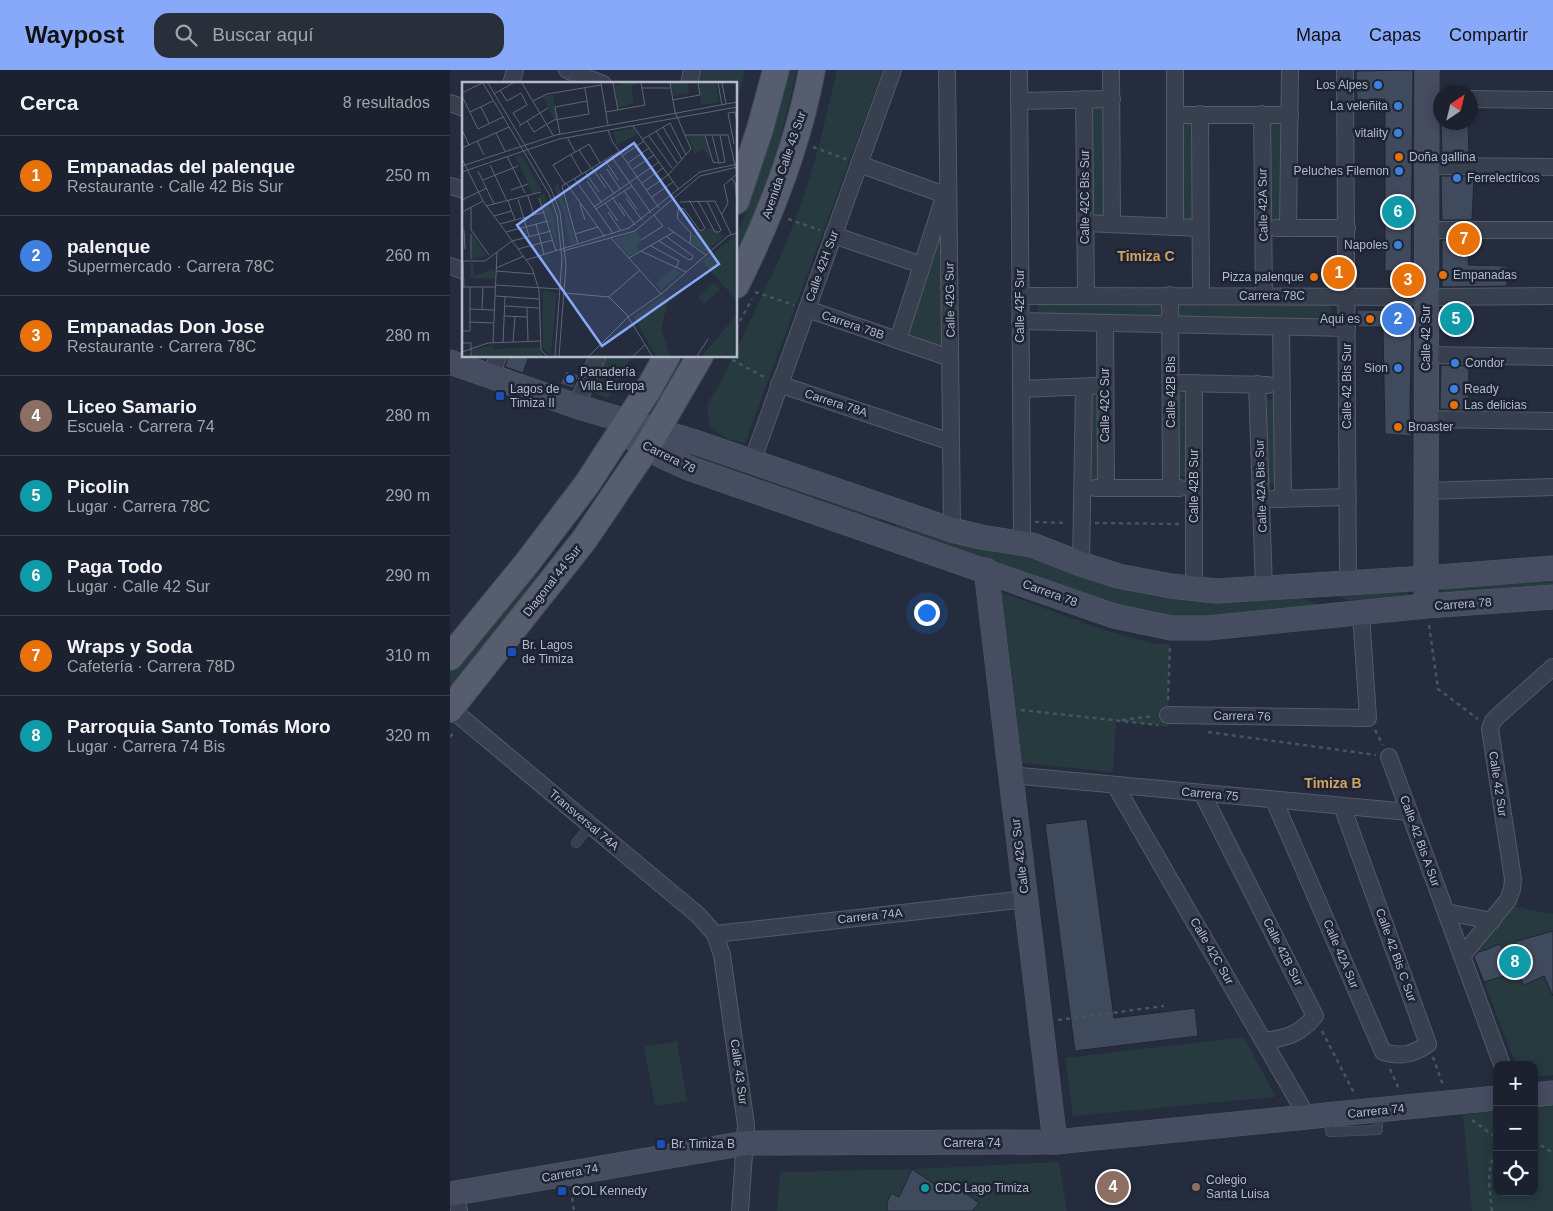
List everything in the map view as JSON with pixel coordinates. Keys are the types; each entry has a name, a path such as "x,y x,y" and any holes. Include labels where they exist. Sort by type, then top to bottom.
{"main road":[{"path":"738,195 760,130 776,70"},
{"name":"Avenida Calle 43 Sur","path":"746,289 765,223 782,178 804,109 812,70"},
{"path":"450,657 555,527 587,484 666,358"},
{"path":"652,439 699,358"},
{"name":"Diagonal 44 Sur","path":"450,709 584,540 652,439"}],"street":[{"path":"567,70 600,78"},
{"name":"Calle 42H Sur","path":"752,462 778,384 893,70"},
{"name":"Calle 42G Sur","path":"947,70 946,196 952,530"},
{"name":"Calle 42F Sur","path":"1019,70 1022,532"},
{"path":"1111,70 1112,224"},
{"path":"1175,70 1175,227"},
{"path":"1288,228 1290,70"},
{"name":"Calle 42 Bis Sur","path":"1346,70 1348,582"},
{"name":"Calle 42 Sur","path":"1427,70 1433,94"},
{"name":"Calle 42C Bis Sur","path":"1084,99 1086,295"},
{"path":"1019,100 1112,99"},
{"path":"1478,99 1553,100"},
{"path":"450,103 462,107"},
{"name":"Calle 42 Sur","path":"1426,606 1426,166 1433,106"},
{"path":"1175,114 1290,115"},
{"path":"1200,114 1201,296"},
{"name":"Calle 42A Sur","path":"1262,114 1264,296"},
{"path":"859,164 946,196 898,340"},
{"path":"1426,166 1553,166"},
{"path":"1085,223 1200,228"},
{"path":"1264,228 1347,228"},
{"path":"1426,230 1553,230"},
{"path":"834,235 922,265"},
{"path":"450,266 462,270"},
{"name":"Calle 42B Bis","path":"1170,295 1171,488"},
{"name":"Carrera 78C","path":"1020,296 1553,296"},
{"name":"Carrera 78B","path":"807,309 950,358"},
{"path":"1020,321 1347,328"},
{"name":"Calle 42C Sur","path":"1105,323 1106,488"},
{"path":"1281,327 1283,499"},
{"path":"1426,355 1553,358"},
{"path":"576,406 597,358"},
{"name":"Carrera 78","path":"450,362 495,366 576,406 652,439 695,442 952,530 981,537 1022,532 1081,564 1118,576 1216,591 1553,568"},
{"path":"1170,383 1282,385"},
{"name":"Calle 42B Sur","path":"1194,383 1194,589"},
{"name":"Carrera 78A","path":"778,384 951,442"},
{"name":"Calle 42A Bis Sur","path":"1258,384 1264,588"},
{"path":"1021,389 1105,386"},
{"path":"1081,564 1084,387"},
{"path":"1426,419 1553,421"},
{"name":"Carrera 78","path":"652,439 676,463 691,469 1114,616 1171,628 1208,628 1426,606 1553,597"},
{"path":"1426,490 1553,487"},
{"path":"1083,488 1194,488"},
{"path":"1261,499 1348,497"},
{"path":"884,535 892,510"},
{"name":"Calle 42G Sur","path":"986,570 1055,1142"},
{"path":"1290,586 1361,614 1368,718"},
{"path":"1490,729 1493,721 1500,714 1552,671"},
{"name":"Transversal 74A","path":"450,709 698,915 715,934"},
{"name":"Carrera 76","path":"1168,715 1368,718"},
{"name":"Calle 42 Sur","path":"1462,956 1508,900 1512,889 1513,879 1490,729"},
{"name":"Calle 42 Bis A Sur","path":"1389,757 1501,1061"},
{"name":"Carrera 75","path":"1011,775 1409,812"},
{"name":"Calle 42C Sur","path":"1115,785 1264,1041 1319,1117"},
{"name":"Calle 42B Sur","path":"1202,793 1315,1016"},
{"name":"Calle 42A Sur","path":"1274,800 1383,1052"},
{"name":"Calle 42 Bis C Sur","path":"1342,806 1428,1044"},
{"name":"Carrera 74A","path":"715,934 1026,899"},
{"path":"1446,912 1492,921"},
{"name":"Calle 43 Sur","path":"715,934 723,965 745,1114 746,1143 740,1211"},
{"path":"1264,1041 1284,1038 1297,1033 1315,1016"},
{"path":"1383,1052 1397,1056 1407,1055 1418,1051 1428,1044"},
{"path":"1538,1094 1553,1093"},
{"name":"Carrera 74","path":"455,1199 746,1143 1055,1142 1493,1098"}],"lane":[{"path":"576,843 591,825"}],"path":[{"path":"808,146 859,164"},
{"path":"785,218 834,235"},
{"name":"Carrera 78B","path":"746,289 807,309"},
{"path":"729,358 778,384"},
{"path":"1022,532 1082,523 1194,524"},
{"path":"1426,606 1438,689 1490,729"},
{"path":"1116,721 1168,715 1171,628"},
{"path":"1368,718 1389,757"},
{"path":"1041,1023 1164,1006"},
{"path":"1315,1016 1370,1111"},
{"path":"1428,1044 1450,1103"},
{"path":"1383,1052 1408,1107"},
{"path":"1472,1120 1493,1135"},
{"path":"1538,1144 1553,1153"},
{"path":"1492,1211 1488,1177 1493,1157"}],"green space":[{"path":"701,70 745,70 738,99 738,82 698,82"},
{"path":"785,70 797,70 773,168 738,260 738,230 769,140"},
{"path":"837,70 883,70 745,443 728,439 710,426 707,409 709,401 732,358 738,358 738,346 770,279 806,190"},
{"path":"1090,106 1106,106 1106,216 1090,216"},
{"path":"1180,116 1196,116 1196,226 1181,226"},
{"path":"1267,117 1283,117 1283,227 1267,227"},
{"path":"943,219 941,348 903,337"},
{"path":"1038,300 1331,303 1331,320 1038,317"},
{"path":"607,358 631,358 608,399 591,391"},
{"path":"1173,393 1189,393 1190,476 1174,476"},
{"path":"1086,396 1101,396 1102,480 1086,479"},
{"path":"1278,399 1281,483 1265,483 1262,400"},
{"path":"689,448 882,514 878,524 686,457"},
{"path":"898,518 1036,557 1110,585 1163,597 1216,600 1299,597 1327,608 1167,621 1120,611 894,530"},
{"path":"535,570 539,573 450,693 450,671"},
{"path":"1553,579 1553,588 1442,596 1442,587"},
{"path":"1408,587 1408,598 1358,603 1323,592"},
{"path":"1001,592 1095,627 1154,644 1170,643 1168,727 1116,721 1113,772 1022,763"},
{"path":"1511,906 1553,914 1553,1075 1538,1077 1538,1061 1514,1061 1473,953"},
{"path":"1244,1037 1276,1097 1073,1116 1065,1058"},
{"path":"677,1041 687,1101 655,1106 644,1047"},
{"path":"1553,1106 1553,1211 1472,1211 1463,1115 1493,1111 1493,1196 1538,1196 1538,1108"},
{"path":"1059,1162 1067,1211 777,1211 780,1172 912,1169"}],"building":[{"path":"1413,70 1411,270 1385,271 1385,99 1357,100 1356,71"},
{"path":"1441,130 1468,130 1469,156 1442,156"},
{"path":"1441,176 1474,176 1472,220 1442,220"},
{"path":"1442,240 1470,240 1468,265 1507,266 1507,286 1442,287"},
{"path":"1332,258 1336,258 1336,287 1332,287"},
{"path":"1357,310 1412,311 1411,436 1385,434 1383,327 1358,327"},
{"path":"1442,312 1470,315 1470,325 1441,324"},
{"path":"507,358 528,358 523,373 505,367"},
{"path":"1441,365 1469,366 1468,410 1440,409"},
{"name":"Panadería Villa Europa","path":"566,371 579,375 573,388 560,384"},
{"path":"1087,819 1114,1018 1195,1008 1198,1036 1075,1051 1045,824"},
{"path":"1553,931 1553,996 1544,976 1524,985 1516,972 1484,982 1474,957 1478,952 1499,944 1503,949 1514,945 1517,941"},
{"name":"CDC Lago Timiza","path":"912,1169 949,1194 957,1187 979,1203 972,1211 887,1211 887,1203 891,1193 899,1197"}],"place":[{"name":"Los Alpes","path":"1378,85"},
{"name":"La veleñita","path":"1398,106"},
{"name":"vitality","path":"1398,133"},
{"name":"Doña gallina","path":"1399,157"},
{"name":"Peluches Filemon","path":"1399,171"},
{"name":"Ferrelectricos","path":"1457,178"},
{"name":"Paga Todo","path":"1398,212"},
{"name":"Wraps y Soda","path":"1464,239"},
{"name":"Napoles","path":"1398,245"},
{"name":"Empanadas del palenque","path":"1339,273"},
{"name":"Empanadas","path":"1443,275"},
{"name":"Pizza palenque","path":"1314,277"},
{"name":"Empanadas Don Jose","path":"1408,280"},
{"name":"Aqui es","path":"1370,319"},
{"name":"palenque","path":"1398,319"},
{"name":"Picolin","path":"1456,319"},
{"name":"Condor","path":"1455,363"},
{"name":"Sion","path":"1398,368"},
{"name":"Panadería Villa Europa","path":"570,379"},
{"name":"Ready","path":"1454,389"},
{"name":"Lagos de Timiza II","path":"500,396"},
{"name":"Las delicias","path":"1454,405"},
{"name":"Broaster","path":"1398,427"},
{"name":"Br. Lagos de Timiza","path":"512,652"},
{"name":"Parroquia Santo Tomás Moro","path":"1515,962"},
{"name":"Br. Timiza B","path":"661,1144"},
{"name":"Liceo Samario","path":"1113,1187"},
{"name":"Colegio Santa Luisa","path":"1196,1187"},
{"name":"CDC Lago Timiza","path":"925,1188"},
{"name":"COL Kennedy","path":"562,1191"}],"district":[{"name":"Timiza C","path":"1146,256"},
{"name":"Timiza B","path":"1333,783"}]}
